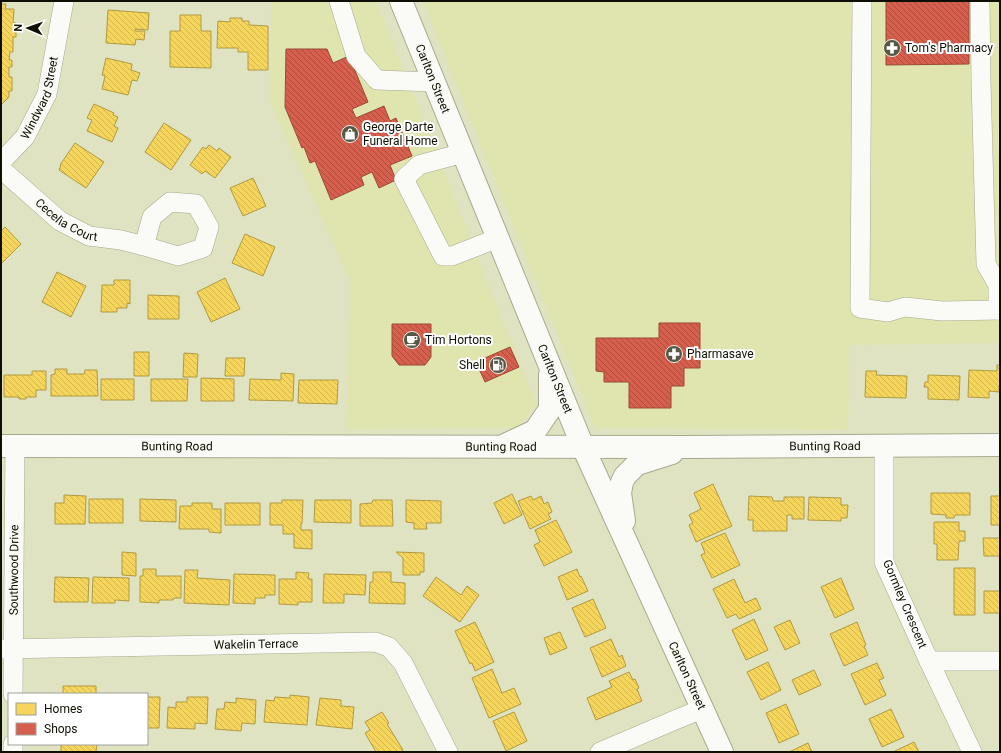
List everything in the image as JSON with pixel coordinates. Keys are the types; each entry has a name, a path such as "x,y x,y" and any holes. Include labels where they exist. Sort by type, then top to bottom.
{"main road":[{"name":"Carlton Street","path":"401,1 583,447 722,752"},
{"path":"501,446 535,431 550,409 550,366"},
{"name":"Bunting Road","path":"8,446 688,447 1000,445"},
{"path":"626,540 620,493 625,476 637,464 688,447"}],"street":[{"name":"Windward Street","path":"1,162 24,137 47,94 64,1"},
{"path":"339,1 356,56 377,80 434,82"},
{"path":"862,1 860,308 888,312 905,308 942,311 999,310 998,285 986,264 980,1"},
{"path":"463,153 419,165 404,179 443,256 452,256 498,238"},
{"name":"Cecelia Court","path":"1,168 60,221 89,236 122,240 144,246"},
{"name":"Gormley Crescent","path":"884,445 884,562 928,661 972,752"},
{"name":"Southwood Drive","path":"8,446 7,649 13,693"},
{"name":"Wakelin Terrace","path":"7,649 375,642 389,648 403,663 448,752"},
{"path":"928,661 1000,661"},
{"path":"600,752 702,709"}],"shaded area":[{"path":"271,1 376,1 537,406 517,428 346,429 350,281 270,102"},
{"path":"422,1 998,1 998,254 1000,254 1000,343 850,345 848,430 595,428"}],"building: Homes":[{"path":"1,4 6,4 5,9 14,9 13,23 16,23 16,37 13,37 13,52 10,52 9,60 12,60 12,67 9,67 9,77 12,77 12,91 9,91 9,97 1,105"},
{"path":"108,10 149,13 148,30 135,29 135,31 145,31 144,40 136,39 135,45 106,43"},
{"path":"180,15 201,15 201,31 211,31 211,68 170,67 170,31 180,31"},
{"path":"230,18 242,18 242,21 249,21 249,25 268,26 268,70 248,70 248,52 238,52 238,48 217,48 218,21 230,22"},
{"path":"106,58 132,64 131,70 140,73 137,81 132,80 128,95 102,89 105,76 102,75"},
{"path":"94,104 114,113 113,115 118,117 114,126 118,128 112,142 87,131 92,120 87,118"},
{"path":"164,123 191,140 171,170 145,152"},
{"path":"75,143 104,162 86,188 59,170 60,165"},
{"path":"209,145 217,151 219,148 231,157 215,178 205,171 202,174 190,165 203,147 206,149"},
{"path":"253,178 266,206 243,216 230,188"},
{"path":"5,227 21,244 1,264 1,231"},
{"path":"245,234 275,247 263,276 232,263"},
{"path":"57,272 86,286 71,317 42,302"},
{"path":"225,278 240,309 211,322 197,292"},
{"path":"114,280 130,280 130,304 127,303 127,308 117,308 117,312 101,312 102,285 114,285"},
{"path":"148,295 179,296 179,319 148,319"},
{"path":"134,352 149,352 149,376 134,376"},
{"path":"184,353 198,354 197,377 183,377"},
{"path":"226,358 245,358 244,376 225,376"},
{"path":"997,365 1000,365 999,392 989,391 989,398 968,397 969,370 997,371"},
{"path":"55,369 67,369 67,374 84,374 85,370 97,370 98,396 51,396 51,375 55,374"},
{"path":"32,371 46,371 46,390 36,390 36,397 26,397 26,399 19,399 19,397 4,397 4,375 32,375"},
{"path":"866,371 877,371 876,375 907,376 906,398 865,397"},
{"path":"281,373 294,374 293,401 249,400 250,379 281,380"},
{"path":"928,375 960,376 959,400 928,399 928,387 924,387 925,382 928,382"},
{"path":"201,378 234,379 234,401 201,401"},
{"path":"101,379 134,379 134,400 101,400"},
{"path":"151,379 188,379 187,401 151,401"},
{"path":"299,380 338,380 337,404 298,403"},
{"path":"713,484 732,526 696,542 689,525 693,523 689,515 701,509 694,493"},
{"path":"931,493 970,493 970,515 955,515 954,518 946,518 946,515 931,514"},
{"path":"512,494 522,515 504,524 494,503"},
{"path":"64,495 86,496 85,524 55,524 55,503 64,503"},
{"path":"531,496 533,500 541,496 544,504 548,502 552,512 548,514 551,519 530,529 518,501"},
{"path":"749,496 772,497 773,501 784,501 784,497 804,497 804,519 792,519 792,515 787,515 787,531 753,531 753,520 748,520"},
{"path":"991,496 1000,496 1000,525 991,525"},
{"path":"809,497 841,498 841,505 848,505 847,518 841,518 841,521 808,520"},
{"path":"89,499 123,499 123,523 89,523"},
{"path":"140,499 176,500 176,522 140,521"},
{"path":"282,500 303,500 301,530 312,530 312,549 294,548 294,534 283,534 283,525 270,525 270,503 282,503"},
{"path":"315,500 351,500 351,523 314,522"},
{"path":"373,500 392,500 393,526 360,526 360,504 372,503"},
{"path":"406,500 441,501 441,523 426,523 427,529 414,529 414,523 406,522"},
{"path":"192,503 212,503 212,509 221,509 221,533 209,532 209,529 179,529 180,506 192,506"},
{"path":"225,503 260,503 260,525 225,525"},
{"path":"556,520 572,552 544,566 534,545 540,542 535,530"},
{"path":"934,522 959,522 959,531 965,531 965,541 959,541 958,560 937,560 937,544 934,544"},
{"path":"725,533 740,565 712,578 701,555 705,553 701,543"},
{"path":"983,538 1000,538 1000,556 984,556"},
{"path":"122,552 136,553 136,576 122,575"},
{"path":"396,552 424,553 424,572 420,572 420,575 403,575 403,558"},
{"path":"954,568 975,568 975,615 954,615"},
{"path":"143,569 156,569 156,576 181,576 181,598 174,598 173,600 159,600 159,603 140,602 140,576 143,576"},
{"path":"577,569 588,591 567,600 558,577"},
{"path":"185,570 198,570 197,578 230,580 229,605 184,603"},
{"path":"296,572 309,573 308,579 312,579 312,602 298,602 298,605 279,604 279,579 296,579"},
{"path":"373,572 391,572 391,582 405,583 405,604 369,603 370,582 373,582"},
{"path":"234,574 275,575 275,595 265,595 265,598 255,598 255,604 233,603"},
{"path":"324,574 366,575 365,595 344,594 344,603 323,603"},
{"path":"55,577 89,578 88,602 54,602"},
{"path":"93,577 129,578 129,601 115,600 115,603 92,603"},
{"path":"436,577 461,595 467,586 479,595 460,622 423,596"},
{"path":"841,578 854,609 835,618 821,587"},
{"path":"734,579 745,603 756,598 761,609 739,619 736,614 727,618 713,589"},
{"path":"984,591 1000,591 1000,613 984,613"},
{"path":"593,599 606,628 585,637 572,608"},
{"path":"754,619 768,650 746,660 732,630"},
{"path":"790,620 800,643 785,650 774,627"},
{"path":"475,622 494,662 475,671 472,663 470,664 455,631"},
{"path":"857,622 866,645 864,646 868,655 844,666 830,634"},
{"path":"560,632 567,648 550,655 544,638"},
{"path":"611,639 619,657 622,655 626,666 602,677 590,648"},
{"path":"768,662 781,690 761,700 747,672"},
{"path":"877,663 884,678 879,680 886,695 865,705 851,674"},
{"path":"492,669 502,693 514,688 521,704 489,718 472,678"},
{"path":"814,670 821,685 799,695 792,680"},
{"path":"629,672 633,680 635,679 642,701 596,720 587,698 612,687 609,681"},
{"path":"63,686 96,686 96,693 63,693"},
{"path":"290,695 309,697 307,725 264,722 266,700 274,701 275,697 290,698"},
{"path":"148,697 160,697 159,728 148,728"},
{"path":"187,697 208,697 207,724 195,723 195,729 167,728 168,707 176,708 176,702 187,702"},
{"path":"236,698 256,700 255,724 242,723 241,731 215,729 217,709 224,709 225,702 236,703"},
{"path":"320,698 341,700 341,706 354,707 352,729 316,725"},
{"path":"786,704 799,734 779,743 766,713"},
{"path":"891,709 904,737 882,747 869,719"},
{"path":"382,712 389,723 387,724 403,750 400,752 376,752 365,733 370,730 365,722"},
{"path":"514,712 527,741 506,751 493,721"},
{"path":"914,742 919,752 893,752"},
{"path":"808,743 812,752 789,752"},
{"path":"61,745 97,745 96,752 61,752"}],"building: Shops":[{"path":"886,1 969,1 969,64 886,65"},
{"name":"George Darte Funeral Home","path":"286,49 327,49 333,63 349,56 368,102 352,109 356,118 384,106 390,121 396,118 412,156 390,165 396,180 379,188 372,172 361,177 364,185 331,200 315,161 310,163 285,107"},
{"path":"659,323 700,323 700,368 684,368 684,386 671,386 671,408 629,408 629,382 604,382 604,372 596,371 596,338 659,338"},
{"name":"Tim Hortons","path":"392,324 431,324 431,357 425,365 399,365 392,356"},
{"name":"Shell","path":"510,347 519,367 485,382 476,362"}],"place":[{"name":"Tom's Pharmacy","path":"892,48"},
{"name":"George Darte Funeral Home","path":"350,134"},
{"name":"Tim Hortons","path":"412,340"},
{"name":"Pharmasave","path":"674,354"},
{"name":"Shell","path":"498,365"}]}
